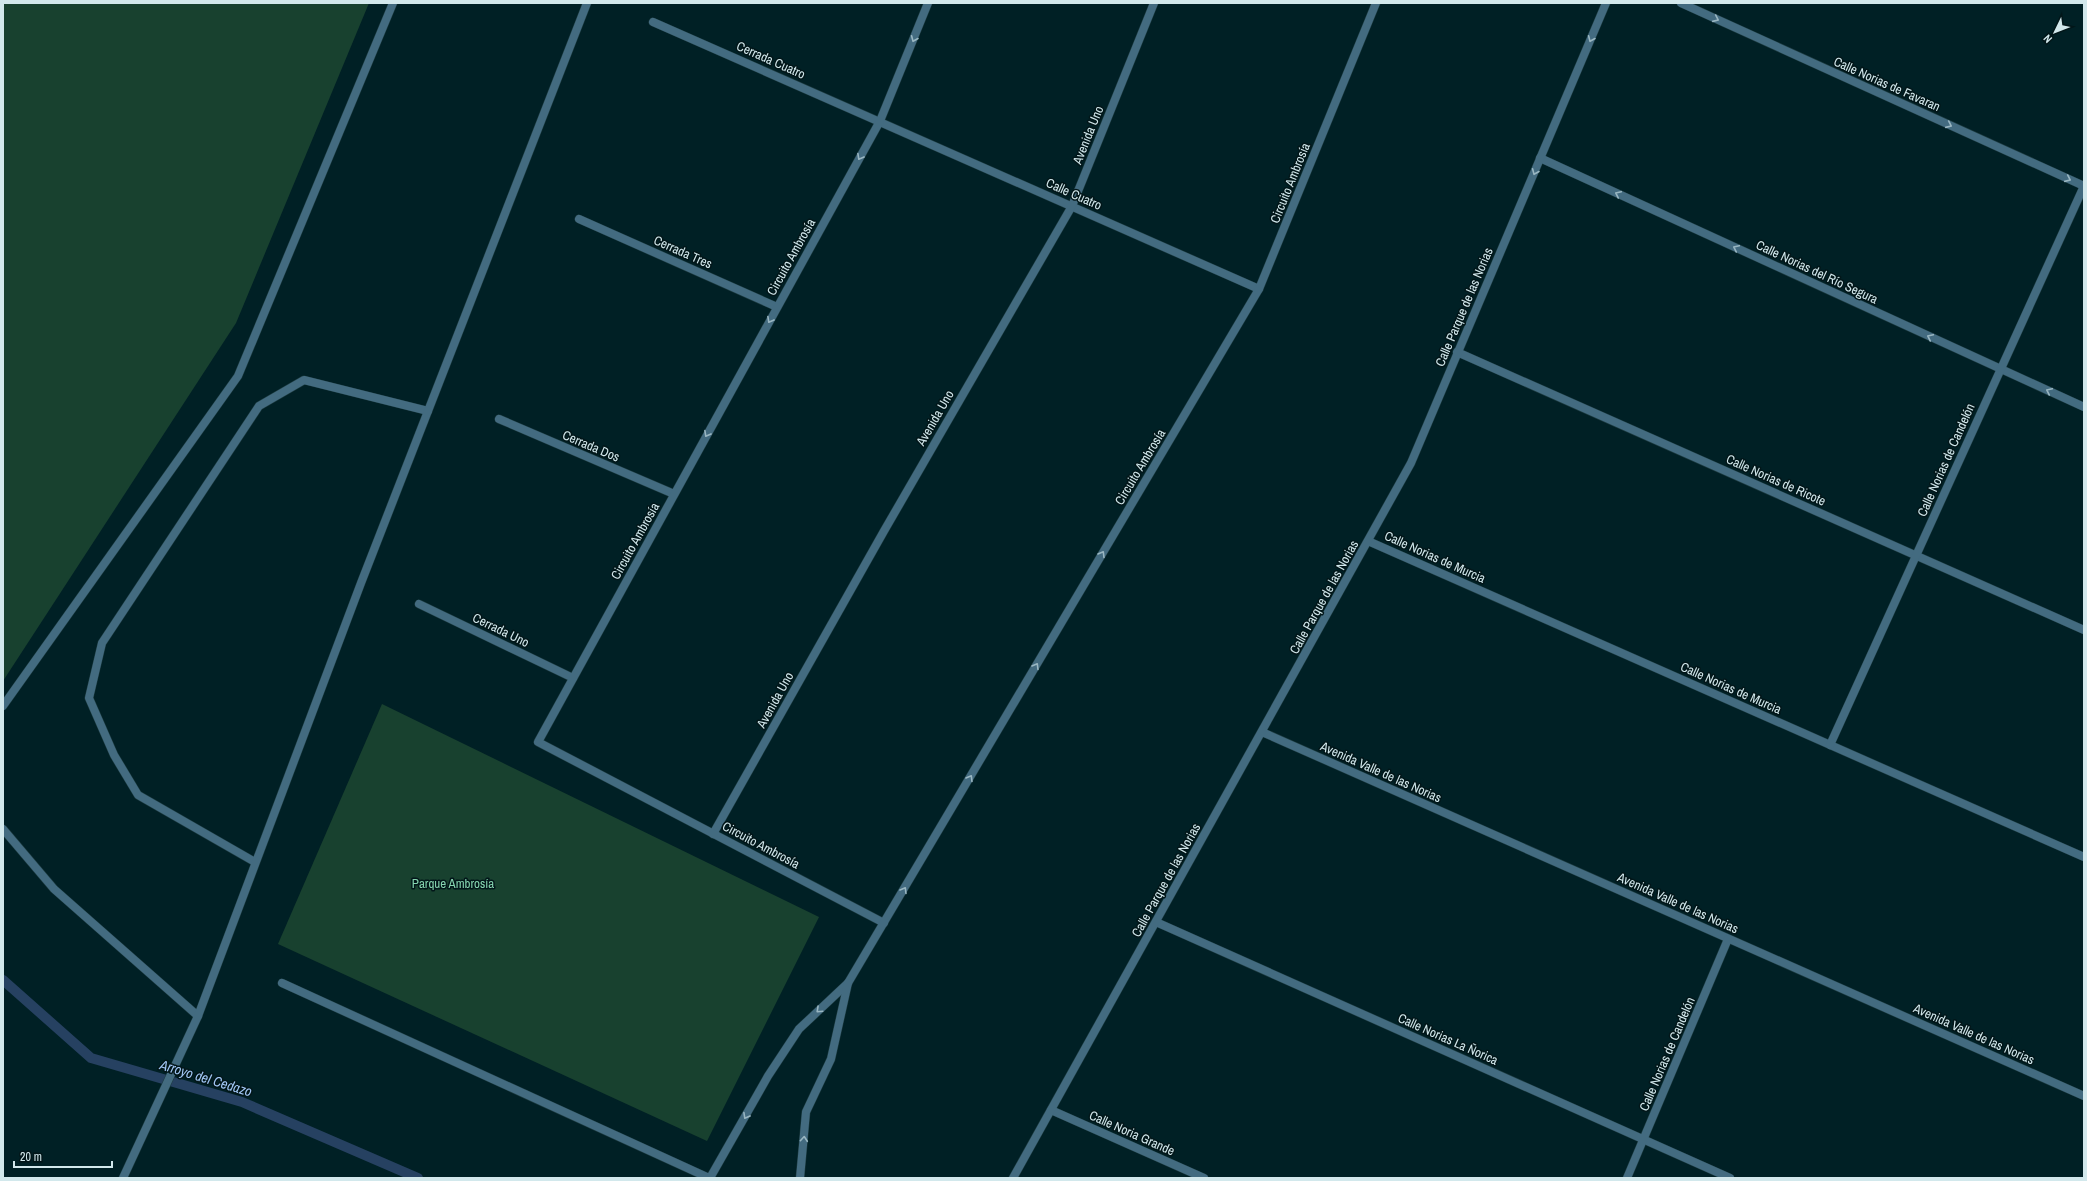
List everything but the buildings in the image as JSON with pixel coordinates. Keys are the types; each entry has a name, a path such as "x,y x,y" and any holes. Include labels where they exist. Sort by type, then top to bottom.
{"street":[{"path":"3,706 238,376 394,3"},
{"path":"123,1178 198,1016 255,862 428,411 587,3"},
{"name":"Circuito Ambrosía","path":"884,923 538,742 880,121 928,3"},
{"name":"Avenida Uno","path":"713,834 884,530 1072,206 1154,3"},
{"name":"Circuito Ambrosía","path":"710,1178 768,1076 799,1028 848,983 1259,289 1376,3"},
{"name":"Calle Parque de las Norias","path":"1013,1178 1411,463 1606,3"},
{"name":"Calle Norias de Favaran","path":"1681,3 2084,186"},
{"name":"Cerrada Cuatro","path":"653,22 880,121"},
{"name":"Calle Cuatro","path":"880,121 1259,289"},
{"name":"Calle Norias del Río Segura","path":"1540,158 2084,407"},
{"name":"Calle Norias de Candelón","path":"1830,745 2084,186"},
{"name":"Cerrada Tres","path":"579,219 777,307"},
{"name":"Calle Norias de Ricote","path":"1457,352 2084,630"},
{"path":"255,862 138,795 114,755 89,698 102,643 259,406 304,380 428,411"},
{"name":"Cerrada Dos","path":"499,419 674,494"},
{"name":"Calle Norias de Murcia","path":"1368,541 2084,857"},
{"name":"Cerrada Uno","path":"419,604 573,678"},
{"name":"Avenida Valle de las Norias","path":"1262,732 2084,1096"},
{"path":"3,829 54,889 198,1016"},
{"name":"Calle Norias La Ñorica","path":"1156,922 1730,1178"},
{"name":"Calle Norias de Candelón","path":"1627,1178 1728,939"},
{"path":"282,983 710,1178"},
{"name":"Circuito Ambrosía","path":"800,1178 806,1112 831,1059 848,983"},
{"name":"Calle Noria Grande","path":"1051,1110 1204,1178"}],"green space":[{"path":"3,3 369,3 236,323 3,681"},
{"name":"Parque Ambrosía","path":"382,704 819,917 707,1141 278,944"}],"waterway":[{"name":"Arroyo del Cedazo","path":"3,980 91,1058 242,1102 418,1178"}]}
